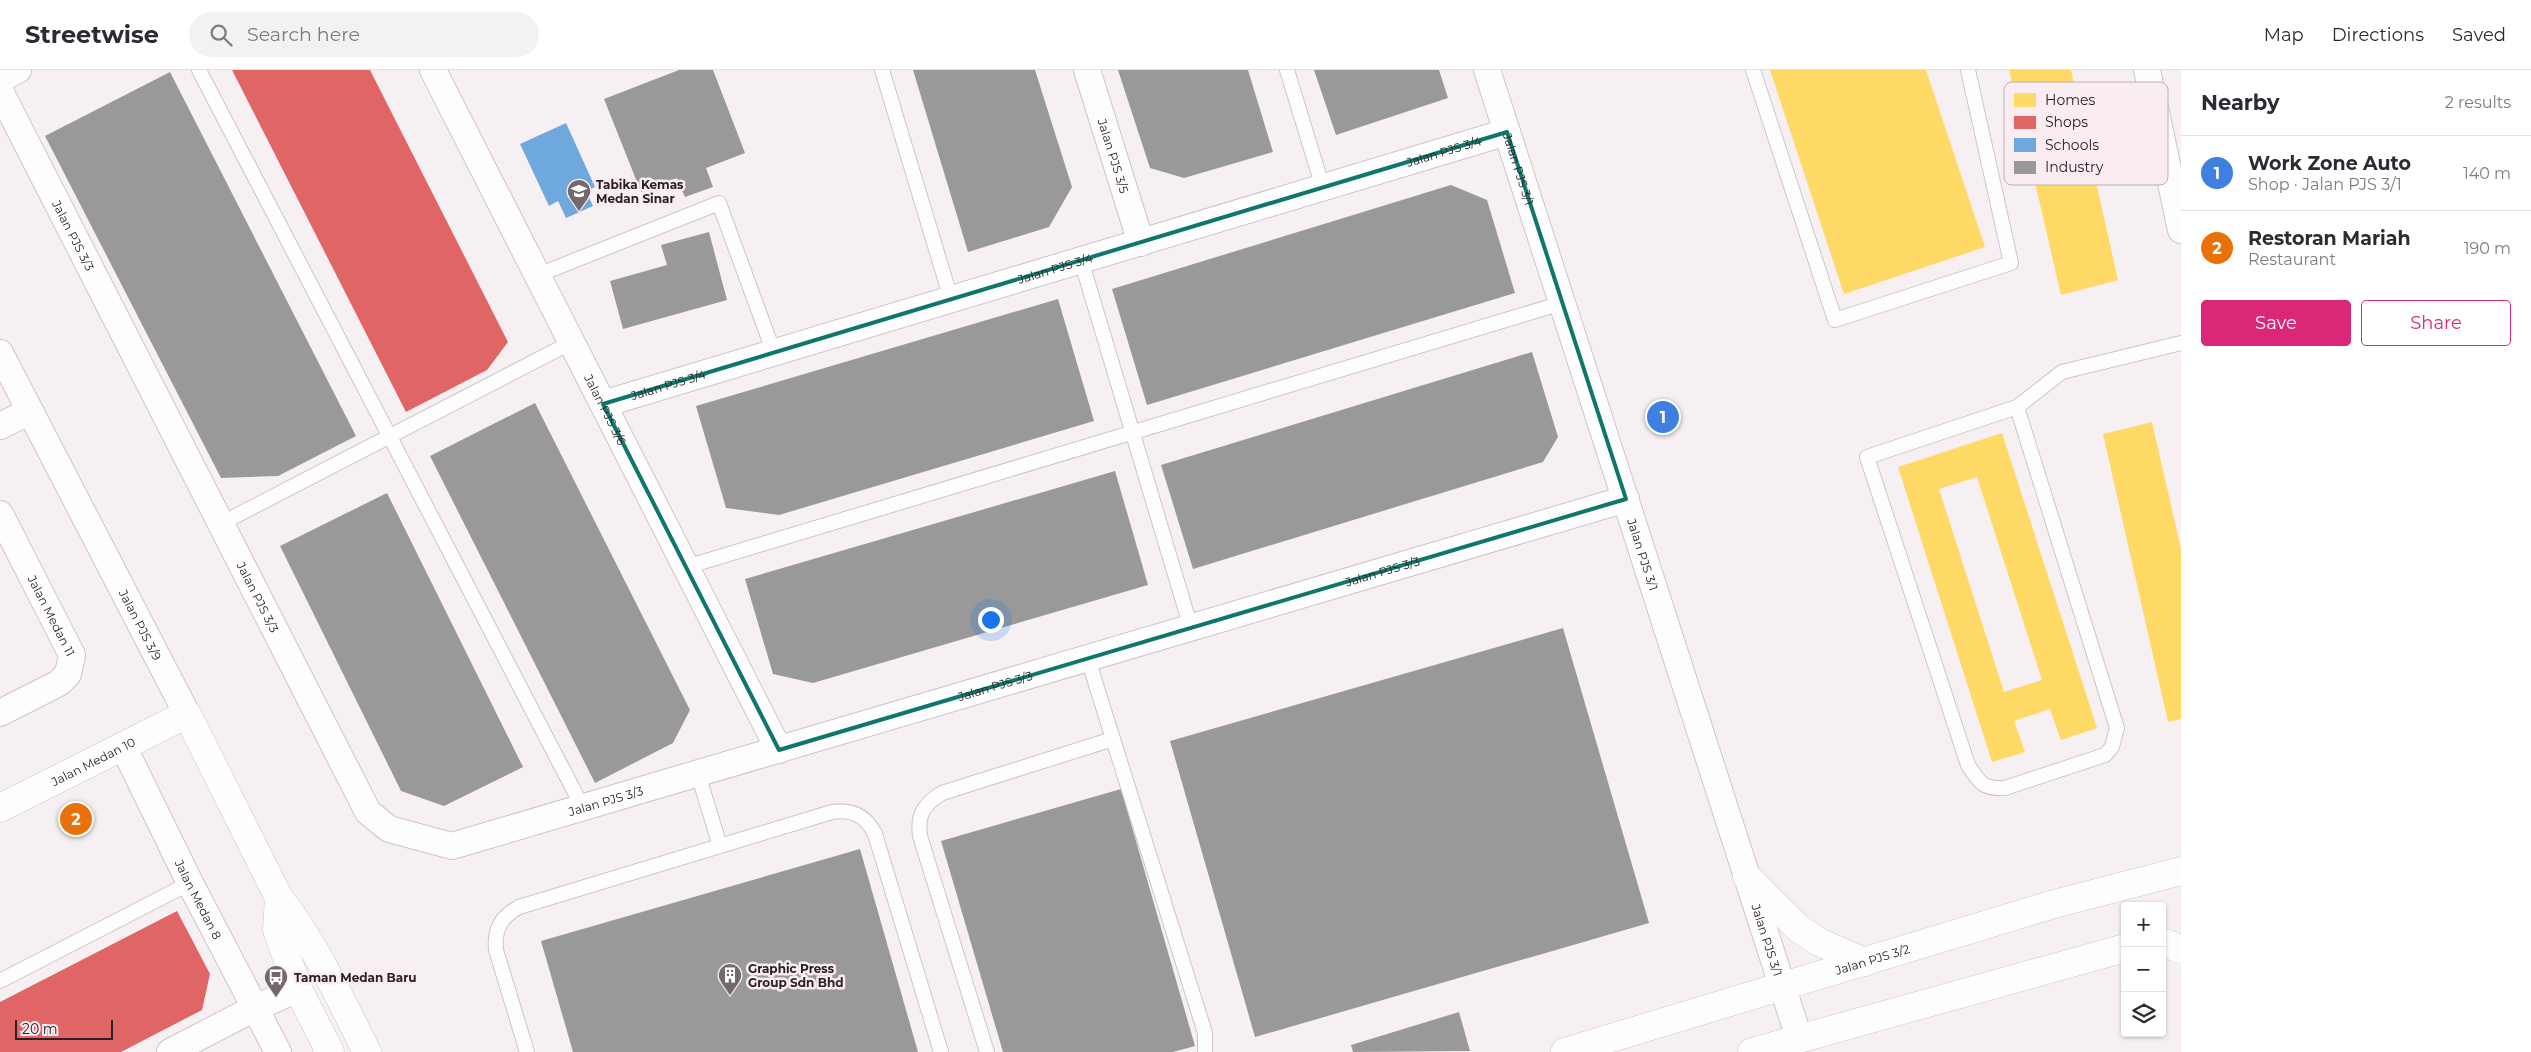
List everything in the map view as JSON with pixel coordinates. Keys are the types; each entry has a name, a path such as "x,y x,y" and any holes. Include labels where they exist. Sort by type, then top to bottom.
{"main road":[{"name":"Jalan Medan 10","path":"0,808 187,714"},
{"name":"Jalan PJS 3/9","path":"187,714 279,898 297,920 317,952 367,1052"},
{"name":"Jalan PJS 3/2","path":"1565,1052 2054,904 2181,871"},
{"path":"1747,877 1798,928 1819,942 1865,962"},
{"path":"279,898 277,930 298,989 330,1052"},
{"path":"2166,936 2181,932"},
{"path":"2166,943 2181,949"},
{"path":"1752,1052 2121,949"}],"street":[{"path":"0,79 18,70"},
{"name":"Jalan PJS 3/6","path":"433,70 779,750"},
{"name":"Jalan PJS 3/5","path":"1087,70 1141,242"},
{"name":"Jalan PJS 3/1","path":"1487,70 1799,1038"},
{"name":"Jalan PJS 3/3","path":"0,91 368,812 389,829 452,846 1626,499"},
{"name":"Jalan PJS 3/4","path":"603,404 1507,132"},
{"path":"2168,169 2181,230"},
{"name":"Jalan PJS 3/9","path":"0,353 187,714"},
{"path":"0,426 30,411"},
{"name":"Jalan Medan 11","path":"0,514 72,655 68,674 59,682 0,713"},
{"name":"Jalan Medan 8","path":"123,746 190,883 278,1052"},
{"path":"170,1052 256,1008 298,989"}],"lane":[{"path":"199,70 583,808"},
{"path":"882,70 951,299"},
{"path":"1287,70 1323,188"},
{"path":"1753,70 1835,320 2011,263 1968,70"},
{"path":"538,275 719,203 774,353"},
{"path":"1081,260 1191,628"},
{"path":"686,567 1562,303"},
{"path":"222,523 572,342"},
{"path":"2017,407 2117,728 2112,747 2105,754 2005,788 1989,789 1982,784 1968,765 1867,457 2017,407 2062,372 2181,343"},
{"path":"1088,658 1205,1033 1207,1046 1205,1052"},
{"path":"987,1052 920,836 918,823 922,810 930,800 942,793 1113,739"},
{"path":"698,774 720,846"},
{"path":"527,1052 496,950 495,937 499,924 507,914 519,907 832,812 846,810 858,814 869,822 875,834 941,1052"},
{"path":"0,981 190,883"}],"highlighted area":[{"path":"1507,132 1626,499 779,750 603,404"}],"building: Homes":[{"path":"1770,70 1926,70 1985,247 1844,294"},
{"path":"2009,70 2071,70 2074,82 2012,82"},
{"path":"2036,185 2097,185 2118,280 2061,295"},
{"path":"2152,422 2181,549 2181,719 2168,722 2103,434"},
{"path":"2002,433 2097,728 2061,740 2050,709 2014,721 2025,752 1992,762 1898,467","holes":["1977,477 2042,680 2004,692 1939,489"]}],"building: Shops":[{"path":"232,70 370,70 508,342 487,370 406,412"},
{"path":"177,911 210,974 202,1010 121,1052 0,1052 0,1002"}],"building: Schools":[{"path":"566,123 595,187 586,191 593,206 566,218 558,201 549,206 520,144"}],"building: Industry":[{"path":"679,70 713,70 745,153 706,168 713,187 685,197 677,178 641,192 604,99"},
{"path":"913,70 1035,70 1072,187 1049,227 968,252"},
{"path":"1118,70 1248,70 1273,152 1184,178 1150,168"},
{"path":"1314,70 1439,70 1448,98 1336,135"},
{"path":"170,72 356,436 278,476 221,478 45,136"},
{"path":"1451,185 1487,200 1515,293 1147,405 1112,289"},
{"path":"709,232 727,300 623,329 610,281 667,265 661,245"},
{"path":"1058,299 1094,421 779,515 726,508 696,406"},
{"path":"1532,352 1558,437 1543,462 1193,569 1161,465"},
{"path":"535,403 690,710 673,743 595,783 430,456"},
{"path":"1115,471 1148,585 813,683 773,674 745,579"},
{"path":"387,493 523,767 444,806 401,791 280,546"},
{"path":"1563,628 1649,923 1255,1037 1170,741"},
{"path":"1121,789 1195,1046 1173,1052 1003,1052 941,841"},
{"name":"Graphic Press Group Sdn Bhd","path":"860,849 918,1052 573,1052 541,941"},
{"path":"1459,1012 1470,1051 1353,1052 1351,1045"}],"place":[{"name":"Tabika Kemas Medan Sinar","path":"579,212"},
{"name":"Work Zone Auto","path":"1663,417"},
{"name":"Restoran Mariah","path":"76,819"},
{"name":"Graphic Press Group Sdn Bhd","path":"730,996"},
{"name":"Taman Medan Baru","path":"276,998"}]}
